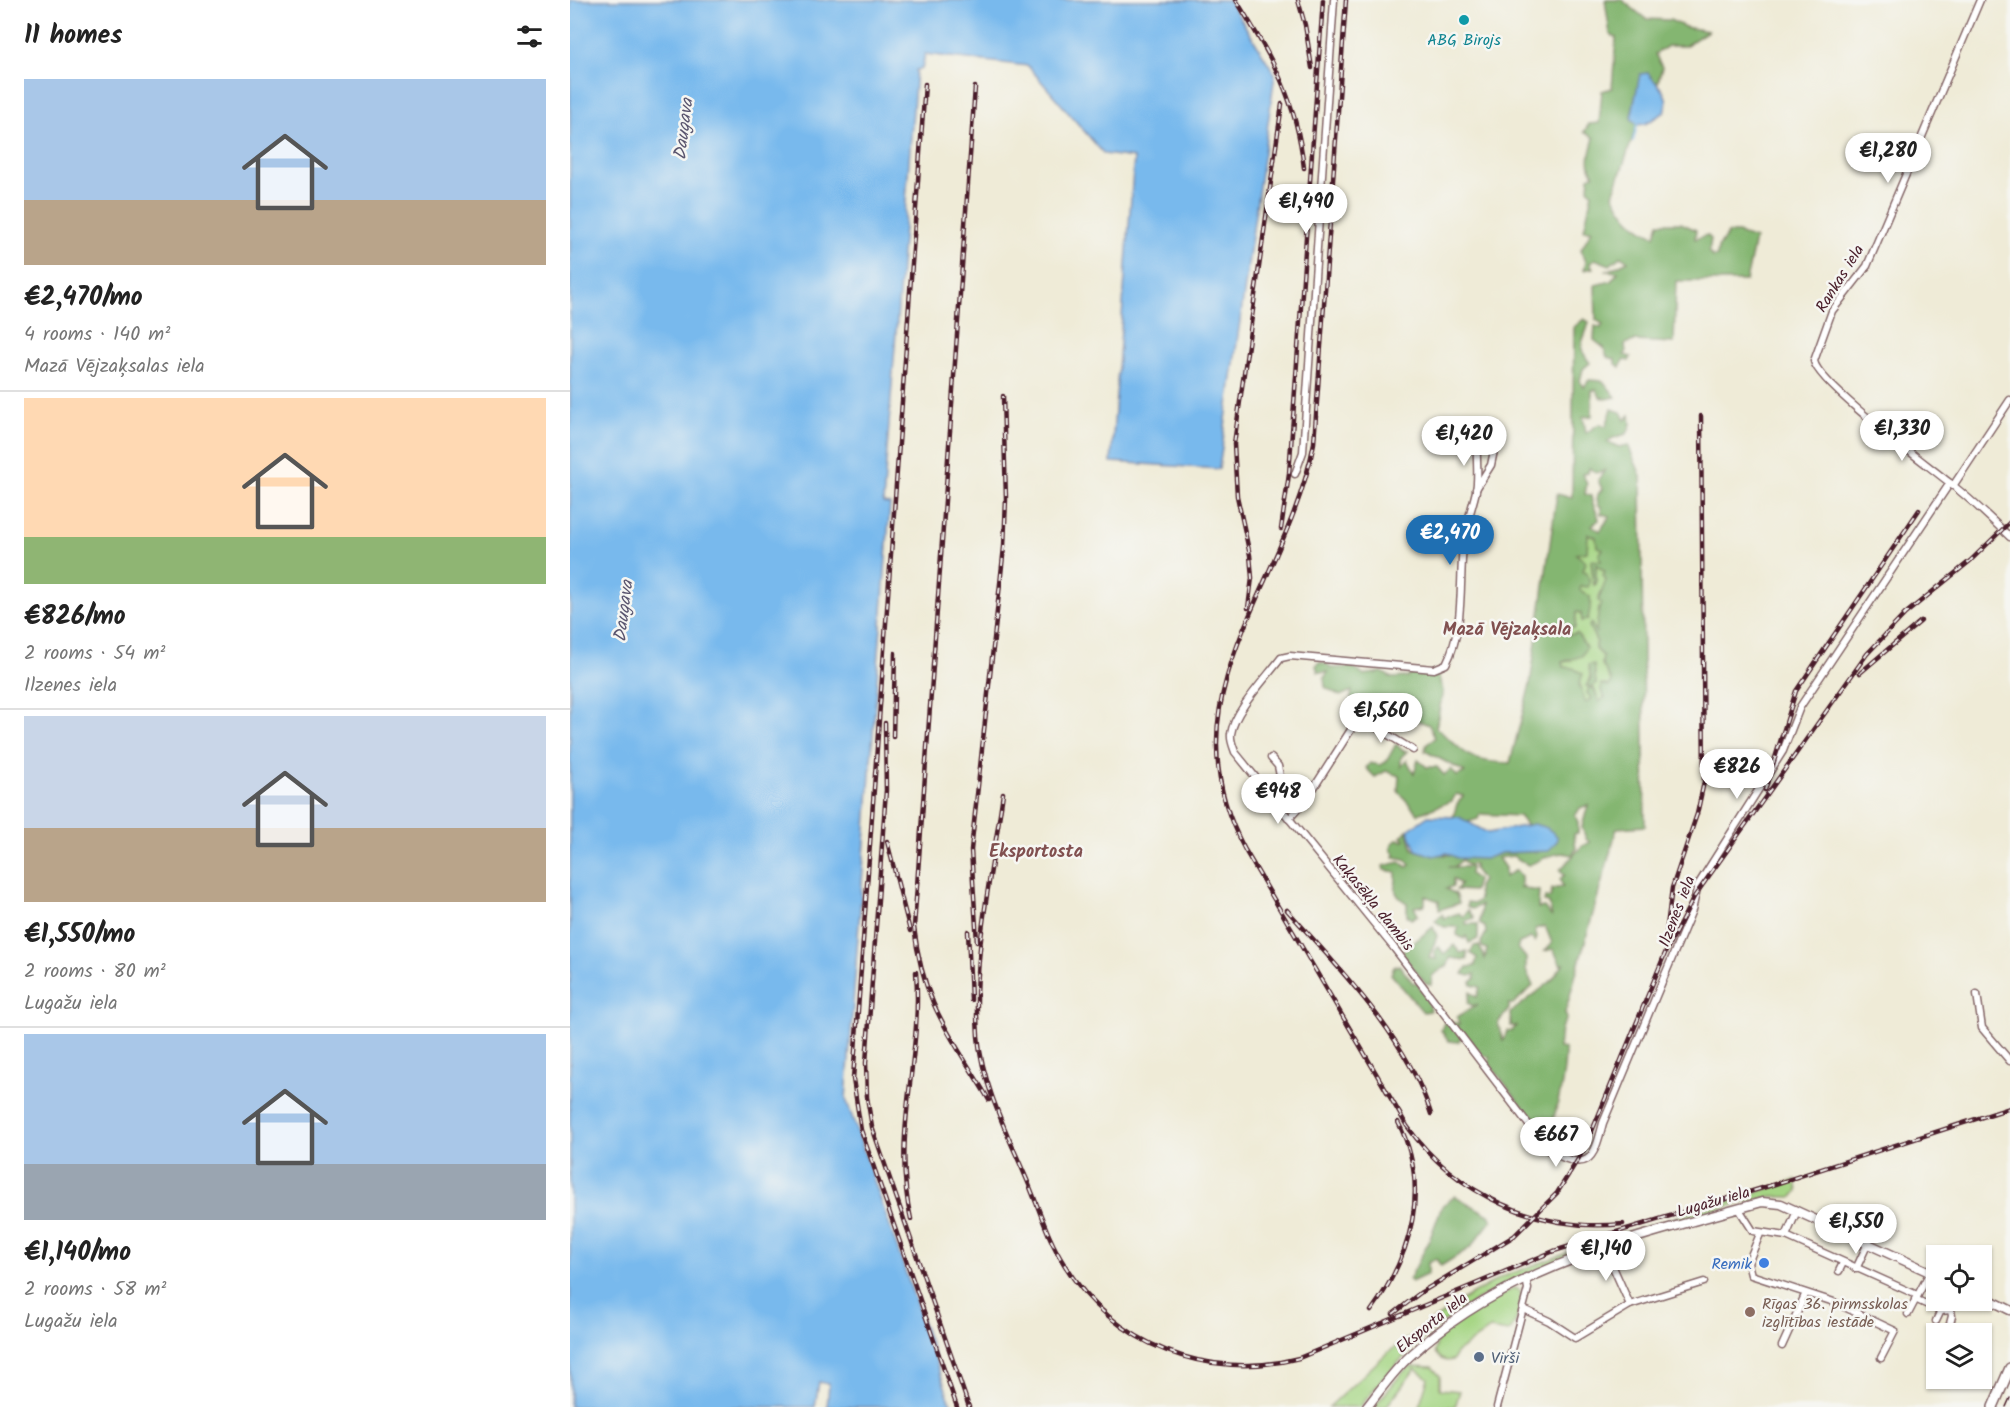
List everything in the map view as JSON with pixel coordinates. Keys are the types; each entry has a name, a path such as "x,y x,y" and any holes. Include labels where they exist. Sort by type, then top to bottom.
{"main road":[{"path":"1993,1407 2010,1368"}],"street":[{"path":"1295,474 1303,452 1334,0"},
{"name":"Rankas iela","path":"1980,0 1867,266 1832,311 1814,361 1815,366 1828,381 1882,429 1952,484 2010,537"},
{"name":"Ilzenes iela","path":"1595,1154 1603,1124 1692,910 1698,885 1783,751 1800,707 2010,400"},
{"path":"1476,490 1491,465 1496,441"},
{"path":"1476,490 1477,444"},
{"name":"Kaķasēkļa dambis","path":"1476,490 1467,514 1458,628 1454,650 1446,664 1434,669 1290,656 1281,658 1237,718 1231,732 1235,752 1394,948 1548,1150 1578,1162 1588,1160 1595,1154"},
{"path":"1289,819 1308,797 1359,717 1413,750"},
{"path":"1265,789 1280,776 1278,766 1271,758"},
{"path":"1977,994 1982,1028 2010,1061"},
{"name":"Lugažu iela","path":"1526,1277 1605,1249 1739,1209 1775,1202 1797,1210 1926,1271"},
{"path":"1739,1209 1749,1227 1761,1234 1786,1236 1926,1303"},
{"path":"1786,1236 1797,1210"},
{"path":"1761,1234 1748,1263 1751,1275 1834,1302 1895,1331 1881,1358"},
{"path":"1856,1269 1868,1243"},
{"path":"1605,1249 1630,1305"},
{"path":"1839,1271 1844,1263"},
{"path":"1497,1407 1528,1289 1526,1277"},
{"name":"Eksporta iela","path":"1367,1407 1395,1371 1435,1335 1487,1298 1526,1277"},
{"path":"1523,1309 1549,1321 1575,1338 1630,1305 1704,1282"},
{"path":"1908,1314 1926,1283"},
{"path":"1782,1346 1805,1294"},
{"path":"1992,1301 2010,1310"},
{"path":"1936,1321 1941,1311"}],"green space":[{"path":"1605,0 1622,0 1646,19 1670,20 1685,27 1708,31 1685,46 1668,46 1655,54 1662,67 1657,86 1648,73 1635,98 1631,118 1637,125 1613,195 1617,202 1635,225 1655,236 1659,223 1681,223 1696,230 1695,239 1707,235 1711,239 1709,252 1713,257 1717,256 1718,248 1728,233 1738,233 1755,239 1746,281 1676,281 1674,343 1634,341 1625,344 1626,353 1624,355 1631,357 1629,361 1624,360 1620,367 1615,363 1615,359 1607,357 1604,348 1594,340 1595,326 1601,328 1603,324 1596,320 1595,285 1611,281 1618,272 1607,271 1628,261 1621,256 1610,265 1595,259 1590,263 1593,268 1584,270 1586,262 1581,249 1592,230 1584,230 1592,193 1588,188 1589,177 1594,175 1589,161 1594,138 1584,132 1589,124 1599,123 1602,91 1612,88 1616,38 1610,34"},
{"path":"1584,319 1589,322 1582,347 1590,363 1583,369 1580,381 1584,387 1589,380 1603,381 1616,397 1606,399 1600,397 1597,390 1592,390 1592,416 1583,417 1586,433 1599,424 1606,426 1612,409 1621,412 1625,420 1630,415 1631,424 1627,434 1607,442 1619,447 1628,445 1641,476 1645,826 1617,828 1565,1013 1567,1018 1561,1028 1559,1048 1565,1049 1563,1073 1560,1096 1548,1140 1489,1063 1491,1057 1482,1055 1465,1034 1458,1042 1448,1041 1441,1030 1445,1021 1459,1024 1457,1017 1478,1004 1473,1006 1468,1003 1470,992 1477,997 1480,987 1472,985 1475,974 1470,976 1463,974 1467,967 1475,966 1477,958 1470,953 1474,946 1479,945 1485,959 1487,949 1482,947 1481,942 1486,933 1485,927 1480,923 1481,905 1472,909 1467,907 1467,902 1475,903 1479,900 1478,887 1482,880 1474,869 1474,864 1467,865 1462,860 1454,867 1471,867 1470,874 1477,880 1474,891 1456,890 1461,884 1453,879 1453,886 1446,889 1456,894 1459,903 1439,910 1439,901 1425,896 1425,905 1414,907 1418,915 1411,919 1407,915 1407,903 1396,893 1396,872 1384,870 1383,866 1400,862 1407,867 1410,865 1405,859 1394,857 1395,854 1391,850 1392,844 1398,839 1403,841 1405,839 1401,837 1407,830 1413,849 1441,855 1494,856 1501,853 1548,851 1557,841 1544,828 1527,826 1519,816 1480,814 1478,819 1468,822 1453,817 1457,804 1463,796 1456,794 1452,801 1418,814 1398,791 1399,776 1386,771 1375,777 1366,768 1370,763 1380,765 1386,762 1396,744 1403,751 1408,751 1401,757 1401,767 1407,760 1414,774 1418,760 1427,767 1437,767 1444,775 1451,769 1457,776 1465,772 1425,751 1426,745 1435,738 1429,725 1409,720 1399,721 1389,727 1373,715 1358,711 1350,703 1352,691 1340,696 1325,687 1324,678 1328,672 1318,672 1316,666 1319,662 1331,668 1353,667 1363,675 1382,672 1392,678 1407,677 1411,673 1438,675 1443,691 1436,728 1461,750 1475,758 1510,763 1530,684 1557,494 1572,498 1574,327","holes":["1589,468 1597,473 1605,470 1598,480 1602,489 1597,496 1601,514 1610,516 1600,531 1592,525 1599,520 1591,496 1585,494 1587,483 1582,474 1588,473","1588,534 1596,537 1597,547 1603,549 1599,555 1601,561 1591,560 1594,585 1596,584 1596,565 1605,571 1603,575 1606,580 1598,601 1602,603 1599,607 1596,632 1591,623 1589,626 1597,642 1595,648 1603,656 1602,664 1612,682 1609,686 1601,684 1601,691 1605,697 1599,702 1594,688 1591,688 1596,683 1594,664 1588,665 1591,678 1586,686 1589,686 1587,693 1591,698 1586,703 1579,684 1583,674 1573,668 1563,667 1562,662 1582,656 1586,647 1577,633 1569,635 1568,628 1575,628 1576,612 1581,613 1582,621 1588,619 1590,597 1580,590 1581,586 1588,587 1590,583 1587,572 1583,571 1586,562 1576,554 1587,552","1588,805 1582,827 1586,839 1590,842 1582,846 1560,870 1565,875 1560,879 1563,887 1552,889 1550,898 1545,897 1544,902 1549,903 1552,917 1544,907 1538,908 1539,891 1525,889 1523,886 1521,888 1521,876 1516,870 1505,877 1505,868 1498,858 1513,856 1528,865 1555,854 1572,855 1576,849 1574,834 1578,833 1578,822 1575,816 1580,808","1545,926 1552,943 1545,951 1553,949 1561,965 1564,964 1550,982 1510,1013 1511,1026 1516,1026 1512,1031 1507,1031 1503,1041 1498,1023 1509,1009 1509,1004 1513,1004 1533,986 1526,970 1526,958 1518,948 1519,943 1531,938 1535,942 1537,938 1535,929"]},
{"path":"1588,533 1597,537 1604,549 1601,561 1591,561 1594,585 1596,584 1596,565 1605,572 1606,580 1598,600 1602,603 1596,632 1589,626 1597,643 1595,648 1603,656 1602,664 1612,682 1604,692 1604,700 1599,702 1590,689 1596,683 1591,673 1588,682 1591,698 1586,703 1581,693 1581,686 1563,667 1562,662 1571,661 1567,628 1575,628 1576,612 1581,613 1582,620 1587,616 1590,597 1580,590 1583,571 1576,554"},
{"path":"1468,910 1474,918 1466,921 1466,924 1478,924 1478,939 1469,943 1466,936 1464,939 1457,935 1458,927 1444,927 1435,921 1442,914 1444,918 1459,913 1463,917"},
{"path":"1433,927 1437,936 1429,958 1436,959 1434,951 1439,947 1444,954 1454,945 1460,953 1467,951 1467,960 1450,958 1448,965 1432,976 1431,985 1426,984 1401,953"},
{"path":"1399,965 1413,983 1418,982 1419,987 1427,995 1430,1011 1423,1012 1391,974 1394,967"},
{"path":"1796,1180 1798,1191 1793,1197 1764,1198 1721,1208 1585,1251 1542,1267 1502,1286 1464,1308 1427,1335 1393,1368 1360,1407 1329,1407 1387,1353 1462,1300 1502,1277 1614,1236"},
{"path":"1455,1196 1489,1215 1492,1220 1470,1248 1441,1266 1436,1259 1428,1263 1428,1274 1411,1282 1409,1280 1429,1241 1442,1206"},
{"path":"1514,1288 1520,1290 1520,1307 1517,1319 1508,1332 1490,1329 1456,1353 1453,1360 1442,1360 1439,1357 1435,1352 1438,1337 1477,1309"},
{"path":"1411,1366 1432,1367 1440,1376 1440,1389 1460,1391 1455,1407 1419,1407 1428,1378 1415,1369 1386,1407 1374,1407 1402,1373"}],"water":[{"name":"Daugava","path":"570,0 1229,0 1275,74 1219,469 1111,462 1134,158 1104,154 1028,66 925,54 922,69 916,70 883,503 890,504 846,1099 952,1407 827,1407 829,1384 819,1382 815,1407 570,1407"},
{"path":"1648,73 1665,95 1665,112 1645,124 1637,125 1631,118 1640,74"},
{"path":"1428,816 1459,817 1488,833 1534,824 1547,828 1557,836 1557,841 1548,851 1501,853 1485,859 1457,858 1447,853 1433,856 1416,850 1408,830"}],"waterway":[{"path":"1633,141 1637,125"}],"tram line":[{"path":"2006,1407 2010,1398"}],"railway":[{"path":"1236,0 1281,80 1295,121 1304,168"},
{"path":"1298,0 1305,25 1312,68"},
{"path":"1281,529 1289,474 1323,0"},
{"path":"1346,0 1314,443 1300,496 1238,644 1223,692 1217,742 1223,794 1245,850 1407,1126 1427,1150 1449,1171 1474,1189 1502,1204 1530,1215 1561,1222 1592,1225 1623,1224"},
{"path":"925,84 853,1079 861,1130 957,1407"},
{"path":"975,87 914,927 918,954 932,999 951,1038 989,1100"},
{"path":"1248,608 1252,578 1250,555 1237,496 1234,444 1282,104"},
{"path":"977,942 971,850 1004,547 1006,499 1003,396"},
{"path":"1665,942 1672,888 1697,814 1704,782 1701,416"},
{"path":"1765,790 1796,691 1919,510"},
{"path":"1393,1314 1420,1293 1514,1236 1557,1193 1585,1148 1666,951 1694,897 1867,654 1905,614 1970,561 2010,522"},
{"path":"1860,673 1921,621"},
{"path":"893,737 895,653"},
{"path":"885,723 886,790 866,1063 867,1097 872,1127 969,1407"},
{"path":"1003,793 980,945 977,1006 978,1036 984,1071 1047,1231 1064,1264 1084,1292 1109,1316 1136,1336 1166,1350 1198,1360 1231,1365 1265,1364 1299,1358 1554,1251 1769,1186 2010,1108"},
{"path":"887,841 910,931"},
{"path":"1287,910 1349,980 1389,1032 1420,1086 1431,1114"},
{"path":"968,931 971,1000"},
{"path":"911,1219 904,1156 915,1034 916,972"},
{"path":"1371,1311 1397,1267 1412,1220 1415,1196 1413,1171 1408,1146 1398,1122"}],"place":[{"name":"ABG Birojs","path":"1464,20"},
{"name":"Remik","path":"1764,1263"},
{"name":"Rīgas 36. pirmsskolas izglītības iestāde","path":"1750,1312"},
{"name":"Virši","path":"1479,1357"}],"district":[{"name":"Mazā Vējzaķsala","path":"1507,629"},
{"name":"Eksportosta","path":"1036,851"}]}
